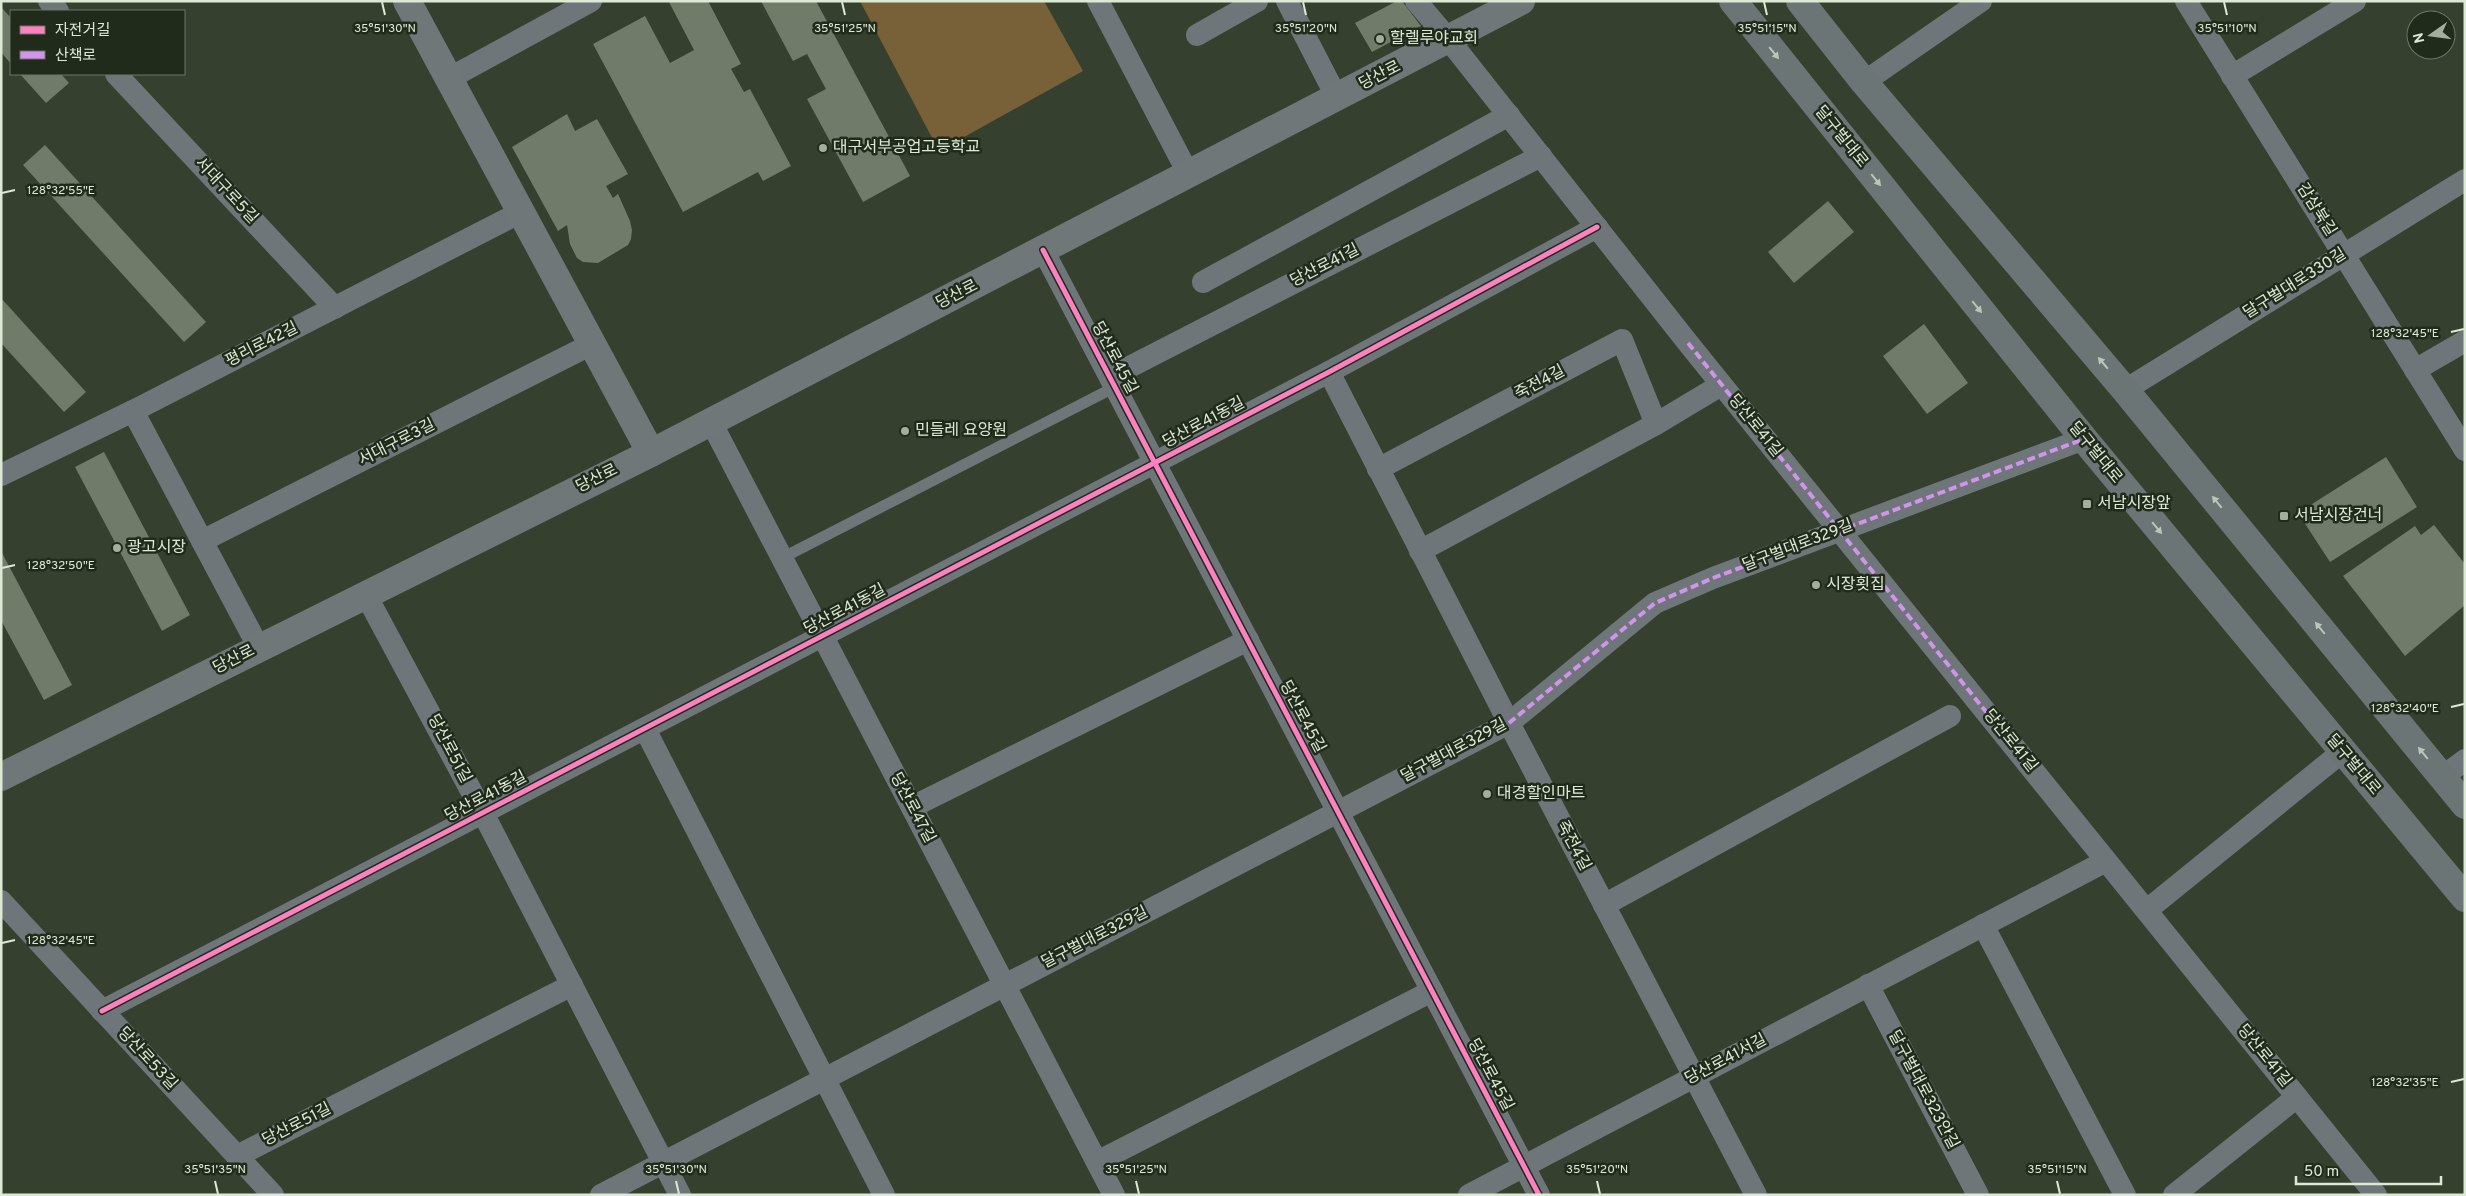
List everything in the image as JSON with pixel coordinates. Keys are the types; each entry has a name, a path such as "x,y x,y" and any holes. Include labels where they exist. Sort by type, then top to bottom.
{"main road":[{"path":"407,1 651,453"},
{"name":"당산로","path":"1,777 651,453 1521,1"},
{"name":"달구벌대로","path":"1733,1 2084,439 2465,898"},
{"path":"1800,1 1864,82 2125,390 2465,805"}],"street":[{"path":"448,79 591,1"},
{"path":"1098,1 1189,175"},
{"path":"1197,35 1257,1"},
{"path":"1287,1 1337,98"},
{"path":"1416,1 1449,40"},
{"path":"1864,82 1981,1"},
{"name":"감삼북길","path":"2186,1 2415,370 2462,439"},
{"path":"2232,76 2355,1"},
{"name":"당산로41길","path":"1449,40 1688,343 2376,1195"},
{"name":"서대구로5길","path":"117,75 335,308"},
{"path":"1203,282 1509,115"},
{"name":"당산로41길","path":"1112,382 1541,156"},
{"name":"달구벌대로330길","path":"2125,390 2465,180"},
{"name":"평리로42길","path":"1,475 133,411 521,212"},
{"name":"당산로41동길","path":"102,1011 1329,372 1597,227"},
{"name":"당산로45길","path":"1044,250 1539,1195"},
{"name":"죽전4길","path":"1378,469 1622,340 1656,424"},
{"path":"2415,370 2465,341"},
{"name":"서대구로3길","path":"202,541 592,344"},
{"name":"죽전4길","path":"1329,372 1509,723 1756,1195"},
{"name":"당산로41길","path":"1420,551 1656,424 1721,384"},
{"path":"133,411 259,648"},
{"name":"당산로47길","path":"711,422 1114,1195"},
{"name":"달구벌대로329길","path":"600,1195 1509,723 1655,603 1713,578 2084,439"},
{"name":"당산로51길","path":"366,594 483,813 680,1195"},
{"path":"912,807 1248,640"},
{"path":"1604,905 1950,716"},
{"path":"645,729 884,1195"},
{"path":"2147,910 2342,752"},
{"path":"2442,777 2465,760"},
{"name":"당산로41서길","path":"1469,1195 2106,860"},
{"name":"당산로53길","path":"1,901 273,1195"},
{"path":"1983,925 2126,1195"},
{"name":"당산로51길","path":"237,1156 572,985"},
{"name":"달구벌대로323안길","path":"1868,986 1978,1195"},
{"path":"1097,1162 1432,991"},
{"name":"당산로41길","path":"2174,1195 2297,1097"}],"lane":[{"name":"당산로45길","path":"782,558 1112,382"}],"shaded area":[{"path":"860,1 1044,1 1083,71 939,151"}],"building":[{"path":"708,1 741,64 731,69 744,92 750,89 791,166 763,181 758,172 683,212 593,44 645,16 670,63 694,50 669,2"},
{"path":"761,1 816,1 910,176 863,202 807,99 826,89 807,54 793,61"},
{"name":"할렐루야교회","path":"1397,1 1402,1 1421,26 1372,52 1355,23"},
{"path":"1,7 10,17 10,63 1,52"},
{"path":"21,75 62,75 69,83 46,103"},
{"path":"567,114 575,131 597,119 628,174 606,186 613,198 618,194 630,221 631,239 628,245 598,263 583,262 577,258 570,244 567,225 558,231 512,147"},
{"path":"45,145 206,322 184,342 23,165"},
{"path":"1828,201 1854,232 1794,283 1768,252"},
{"path":"1,298 86,392 64,412 1,343"},
{"path":"1924,324 1968,383 1927,414 1883,356"},
{"path":"104,452 190,615 162,631 75,467"},
{"path":"2386,457 2417,507 2330,562 2298,513"},
{"path":"2434,525 2465,564 2465,605 2405,656 2343,576 2415,526 2421,535"},
{"path":"1,551 72,685 44,700 1,620"}],"marked path":[{"path":"1688,343 1987,713"},
{"path":"1509,723 1655,603 1713,578 2084,439"}],"cycle path":[{"path":"102,1011 1329,372 1597,227"},
{"path":"1043,250 1539,1195"}],"place":[{"name":"할렐루야교회","path":"1380,39"},
{"name":"대구서부공업고등학교","path":"823,148"},
{"name":"민들레 요양원","path":"905,431"},
{"name":"서남시장앞","path":"2087,504"},
{"name":"서남시장건너","path":"2284,516"},
{"name":"광고시장","path":"117,548"},
{"name":"시장횟집","path":"1816,585"},
{"name":"대경할인마트","path":"1487,794"}]}
